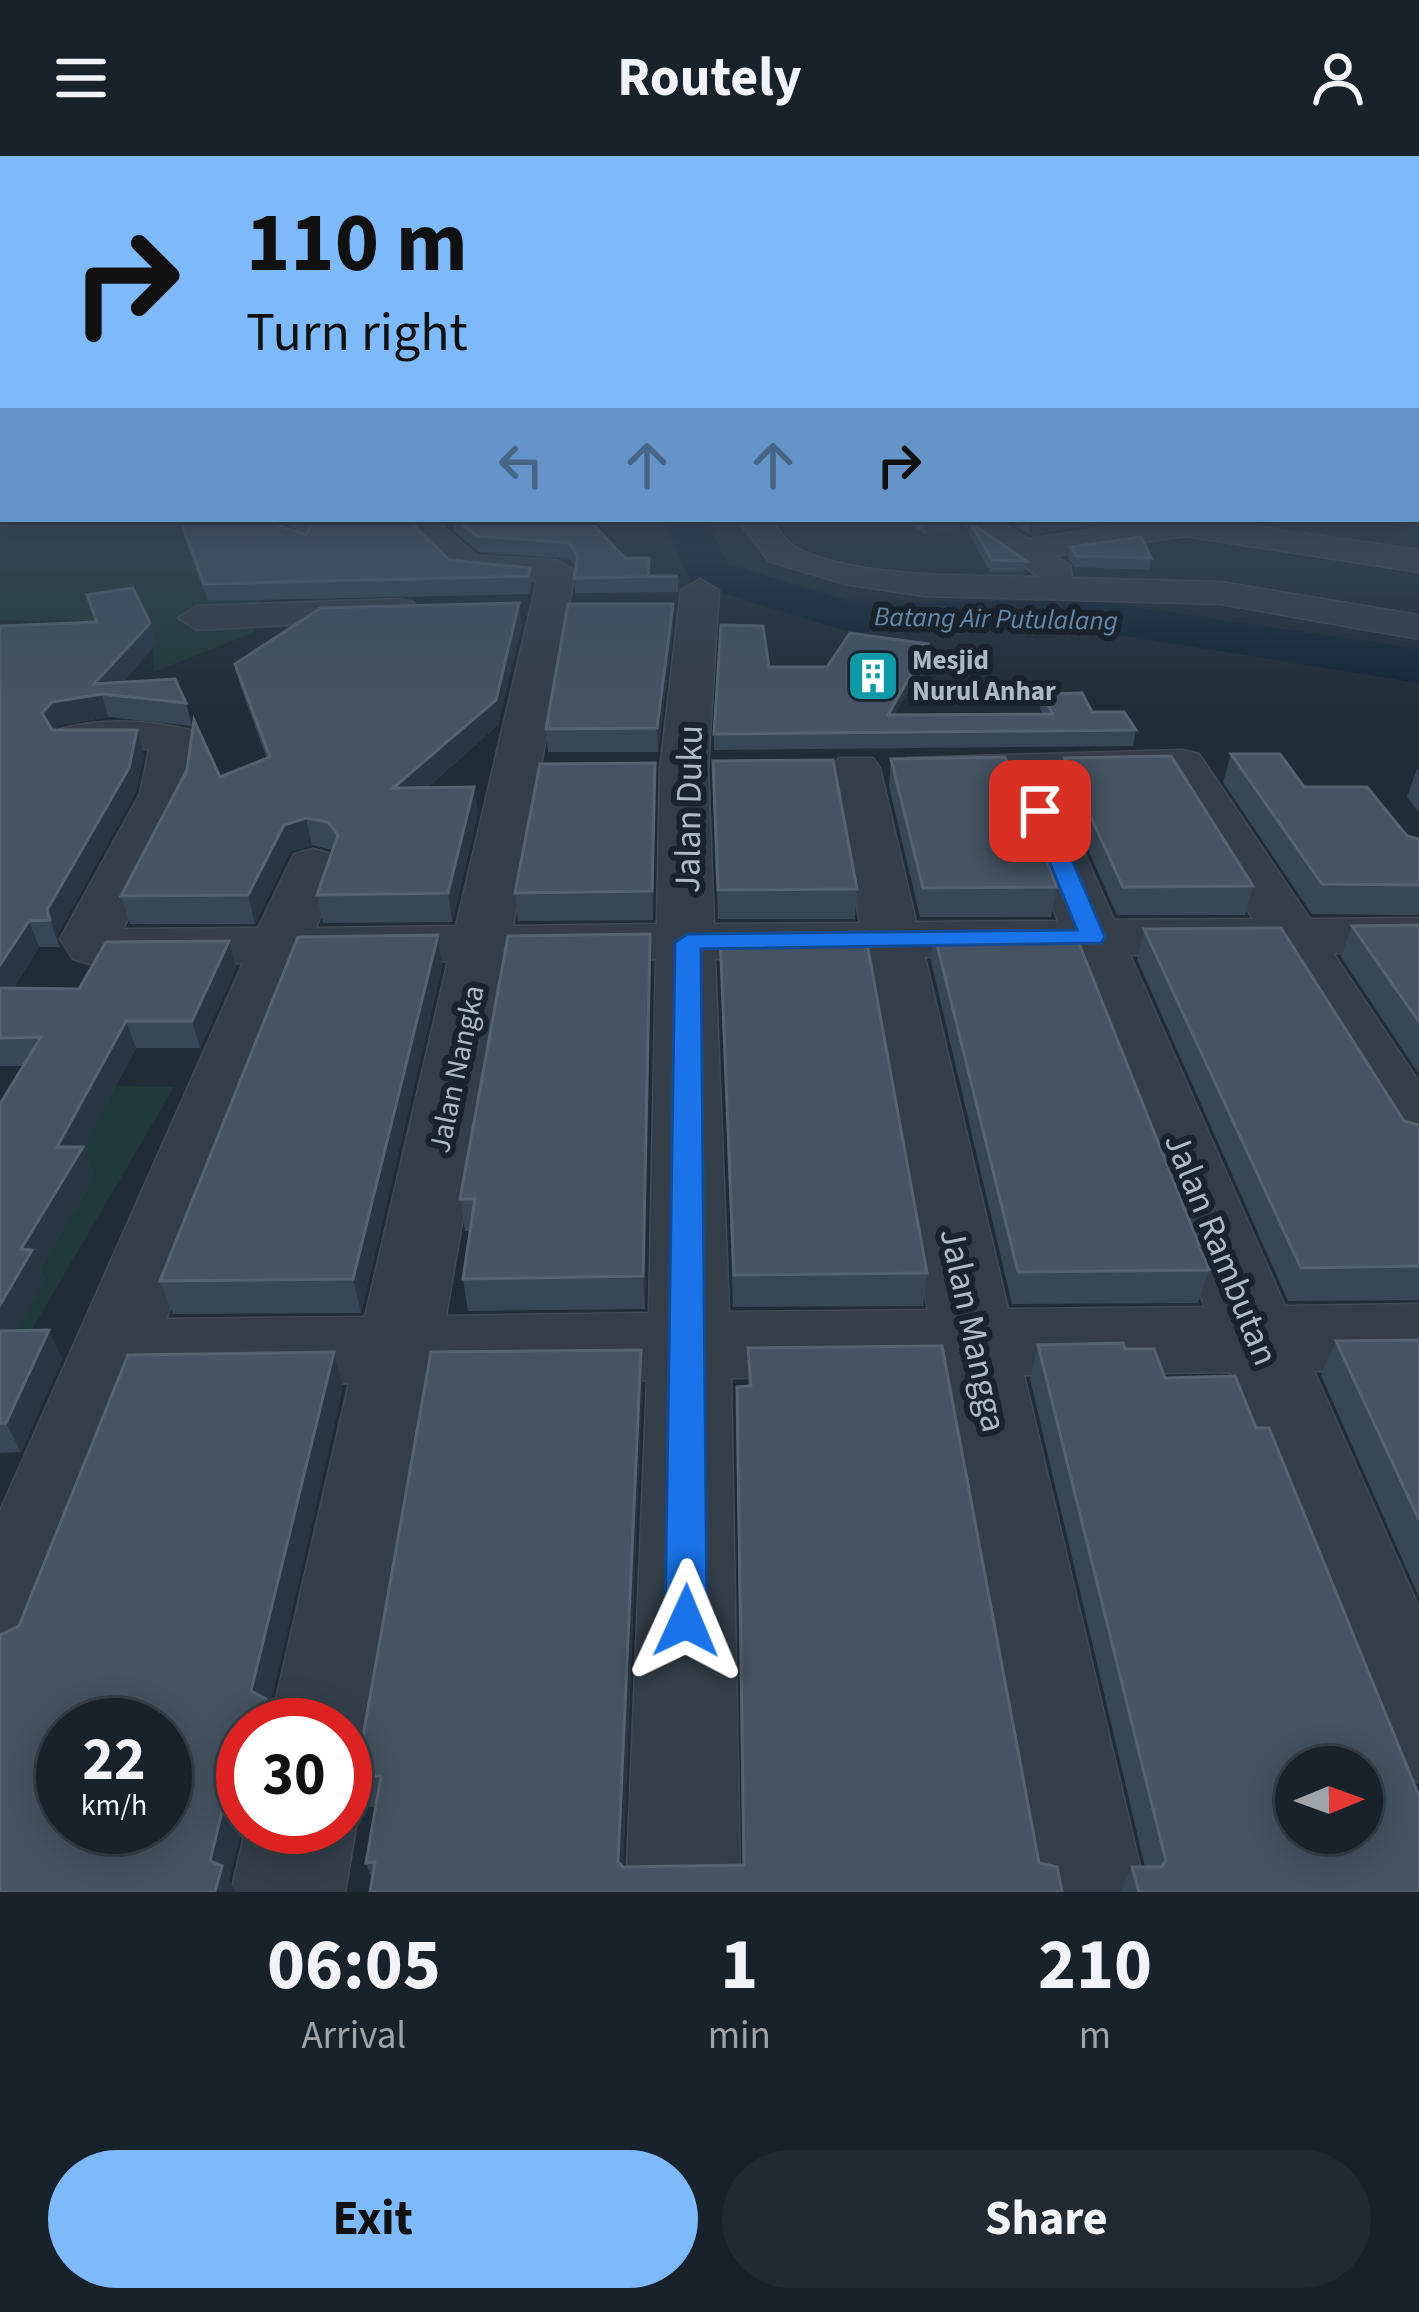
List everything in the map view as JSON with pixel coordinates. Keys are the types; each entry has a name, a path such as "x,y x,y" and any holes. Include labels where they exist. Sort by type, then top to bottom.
{"street":[{"name":"Jalan Nangka","path":"328,1698 482,945 542,772 550,610 557,571 459,563 439,543"},
{"path":"773,543 782,554 845,573 924,585 1221,593 1419,627"},
{"path":"1013,543 1075,586"},
{"path":"1025,550 1072,543"},
{"path":"1299,543 1419,561"},
{"name":"Jalan Duku","path":"683,1892 689,1349 683,770 686,603"},
{"path":"197,618 437,610"},
{"path":"76,739 145,734 174,740 165,794 89,944 279,950 891,938 1419,935"},
{"path":"1023,768 1182,764 1419,1136"},
{"name":"Jalan Mangga","path":"1023,768 834,768 891,938 1089,1892"},
{"name":"Jalan Rambutan","path":"1023,768 1419,1729"},
{"path":"0,1624 313,865"},
{"path":"110,1353 1419,1337"},
{"path":"288,1892 296,1854"}],"green space":[{"path":"0,543 274,543 253,633 153,672 154,644 79,620 0,620"},
{"path":"29,1085 174,1087 0,1384 0,1100"}],"building":[{"path":"189,543 432,543 449,560 530,568 528,576 204,584"},
{"path":"569,543 611,543 625,558 649,558 648,576 678,576 574,578 578,556"},
{"path":"982,543 1000,543 1026,561 992,560"},
{"path":"1144,543 1151,558 1077,556 1070,547"},
{"path":"133,588 150,623 94,684 175,679 186,703 102,694 52,702 42,713 52,730 137,730 129,768 47,910 50,920 29,921 0,965 0,626 97,622 87,595"},
{"path":"519,603 496,700 393,788 474,787 448,893 317,895 338,835 328,822 306,818 284,825 248,895 121,896 187,770 194,720 220,777 270,757 235,664 321,608"},
{"path":"568,604 673,604 657,728 546,729"},
{"path":"721,625 763,626 769,667 827,667 850,633 928,644 888,715 1053,714 1042,694 1082,693 1092,712 1124,712 1136,730 714,734"},
{"path":"1231,754 1280,754 1304,787 1367,787 1407,836 1419,839 1419,885 1322,884"},
{"path":"1171,756 1253,886 1123,887 1064,758"},
{"path":"1005,757 1057,887 923,888 891,759"},
{"path":"833,760 857,889 718,890 713,761"},
{"path":"655,763 652,891 515,893 540,764"},
{"path":"1419,925 1419,1022 1352,926"},
{"path":"1281,928 1404,1121 1419,1125 1419,1266 1301,1268 1144,929"},
{"path":"1074,931 1209,1270 1018,1272 934,932"},
{"path":"865,932 927,1273 734,1275 720,934"},
{"path":"650,934 643,1276 463,1279 475,1199 460,1199 508,936"},
{"path":"438,935 353,1279 160,1281 298,937"},
{"path":"229,941 192,1021 126,1021 57,1147 83,1147 21,1249 32,1250 0,1305 0,1104 41,1037 0,1038 0,988 79,989 106,942"},
{"path":"49,1330 6,1423 0,1423 0,1331"},
{"path":"1419,1340 1419,1520 1336,1341"},
{"path":"1123,1343 1125,1349 1154,1349 1165,1378 1235,1376 1256,1428 1269,1428 1419,1796 1419,1892 1139,1892 1132,1867 1161,1867 1166,1861 1038,1345"},
{"path":"942,1346 1039,1863 1057,1867 1062,1892 370,1892 375,1862 366,1863 368,1854 372,1854 381,1776 372,1776 370,1698 431,1352 641,1350 618,1862 623,1867 744,1865 737,1387 751,1386 748,1348"},
{"path":"334,1352 251,1691 264,1698 216,1698 216,1836 210,1861 222,1866 215,1892 0,1892 0,1635 19,1626 128,1355"}],"waterway":[{"name":"Batang Air Putulalang","path":"695,543 709,574 849,617 1095,616 1419,666"}],"place":[{"name":"Mesjid Nurul Anhar","path":"873,676"}],"route":[{"path":"686,1621 688,942 1092,937 1040,811"}]}
